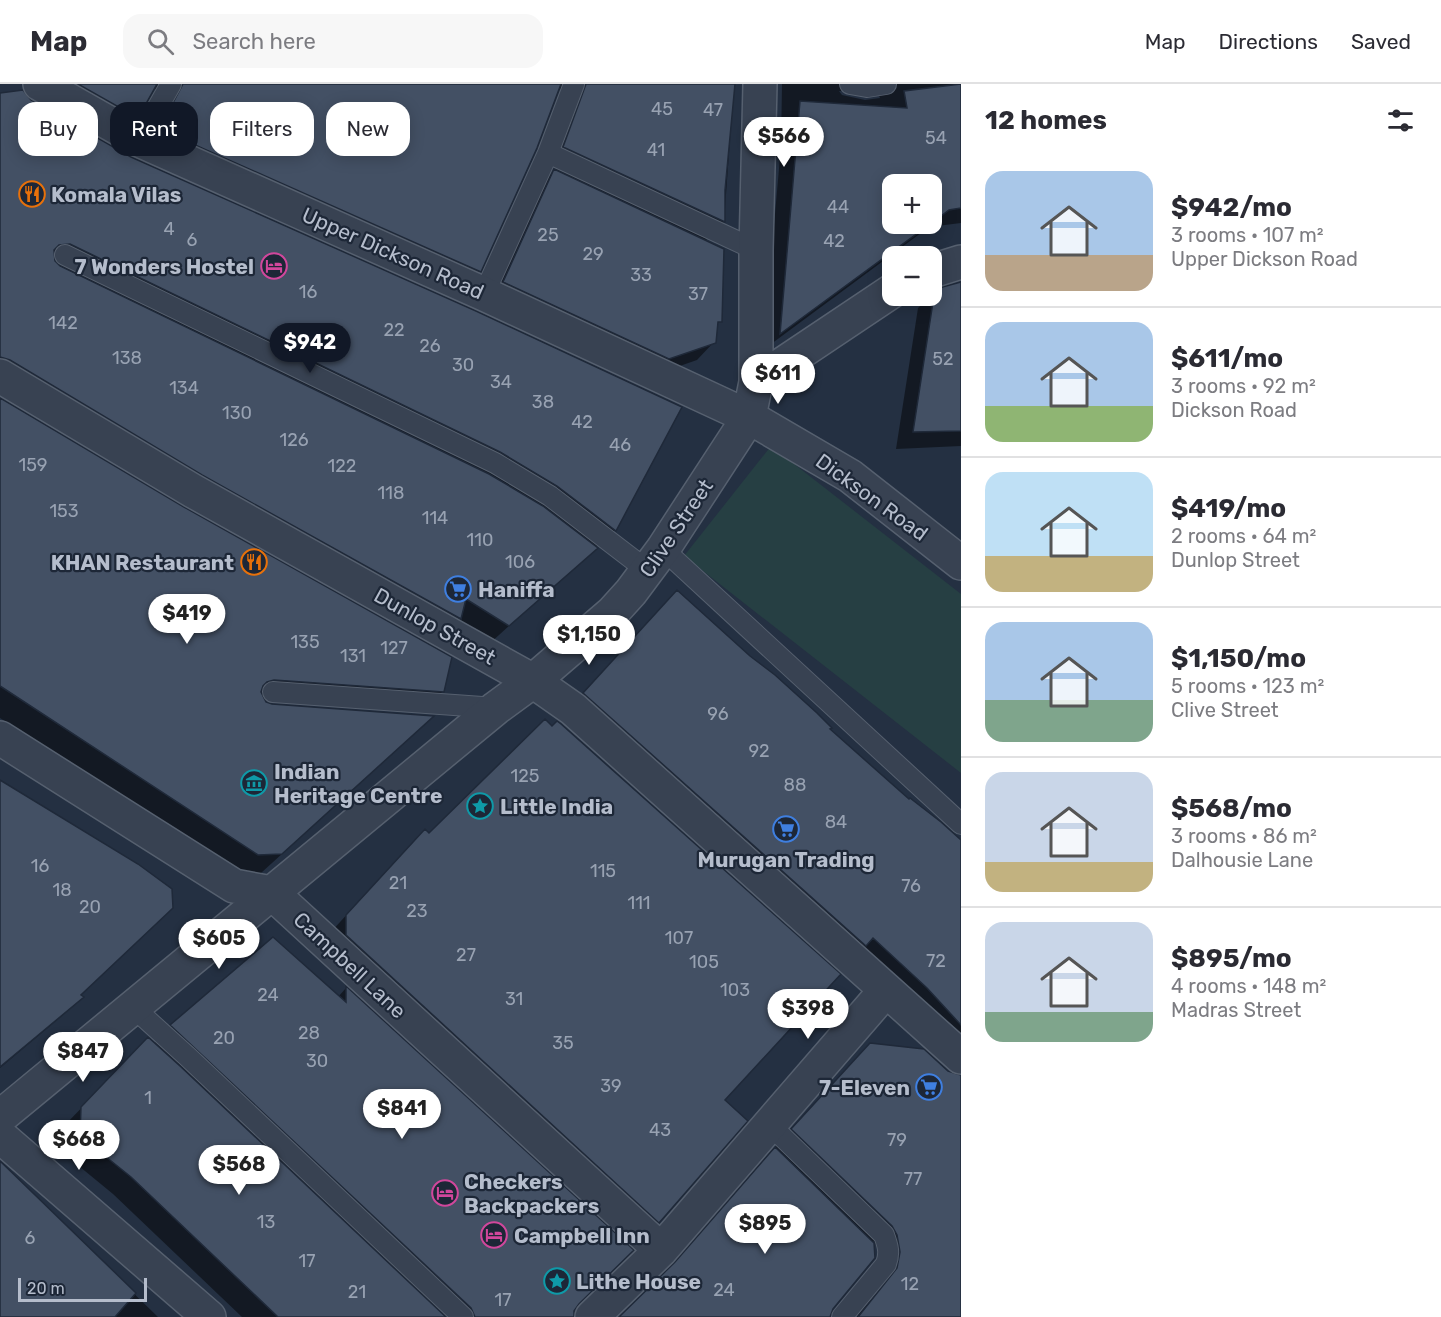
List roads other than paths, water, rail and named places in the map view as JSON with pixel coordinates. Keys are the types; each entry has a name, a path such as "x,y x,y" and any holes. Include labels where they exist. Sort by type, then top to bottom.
{"street":[{"name":"Upper Dickson Road","path":"40,84 110,124"},
{"name":"Clive Street","path":"0,1117 496,708 533,681 612,613 656,560 749,417 756,382 760,84"},
{"name":"Upper Dickson Road","path":"175,156 484,294 749,417"},
{"path":"942,268 961,262"},
{"path":"756,382 882,298"},
{"name":"Dunlop Street","path":"0,376 193,491 533,681 573,709 961,1057"},
{"name":"Dickson Road","path":"749,417 850,476 961,563"},
{"path":"0,738 234,886 272,893"},
{"name":"Campbell Lane","path":"272,893 661,1250"},
{"path":"592,1317 661,1250 886,990"},
{"path":"0,1136 209,1317"}],"lane":[{"path":"161,102 171,84"},
{"path":"484,294 548,153 574,84"},
{"path":"850,84 867,87 886,84"},
{"path":"548,153 756,250"},
{"path":"65,255 495,464 656,560 961,824"},
{"path":"273,692 496,708"},
{"path":"134,1008 464,1317"},
{"path":"769,1124 884,1235 888,1245 890,1255 886,1263 842,1317"}],"place":[{"name":"Komala Vilas","path":"32,194"},
{"name":"7 Wonders Hostel","path":"274,266"},
{"name":"KHAN Restaurant","path":"254,562"},
{"name":"Haniffa","path":"458,589"},
{"name":"Indian Heritage Centre","path":"254,783"},
{"name":"Little India","path":"480,806"},
{"name":"Murugan Trading","path":"786,829"},
{"name":"7-Eleven","path":"929,1087"},
{"name":"Checkers Backpackers","path":"445,1193"},
{"name":"Campbell Inn","path":"494,1235"},
{"name":"Lithe House","path":"557,1281"}]}
